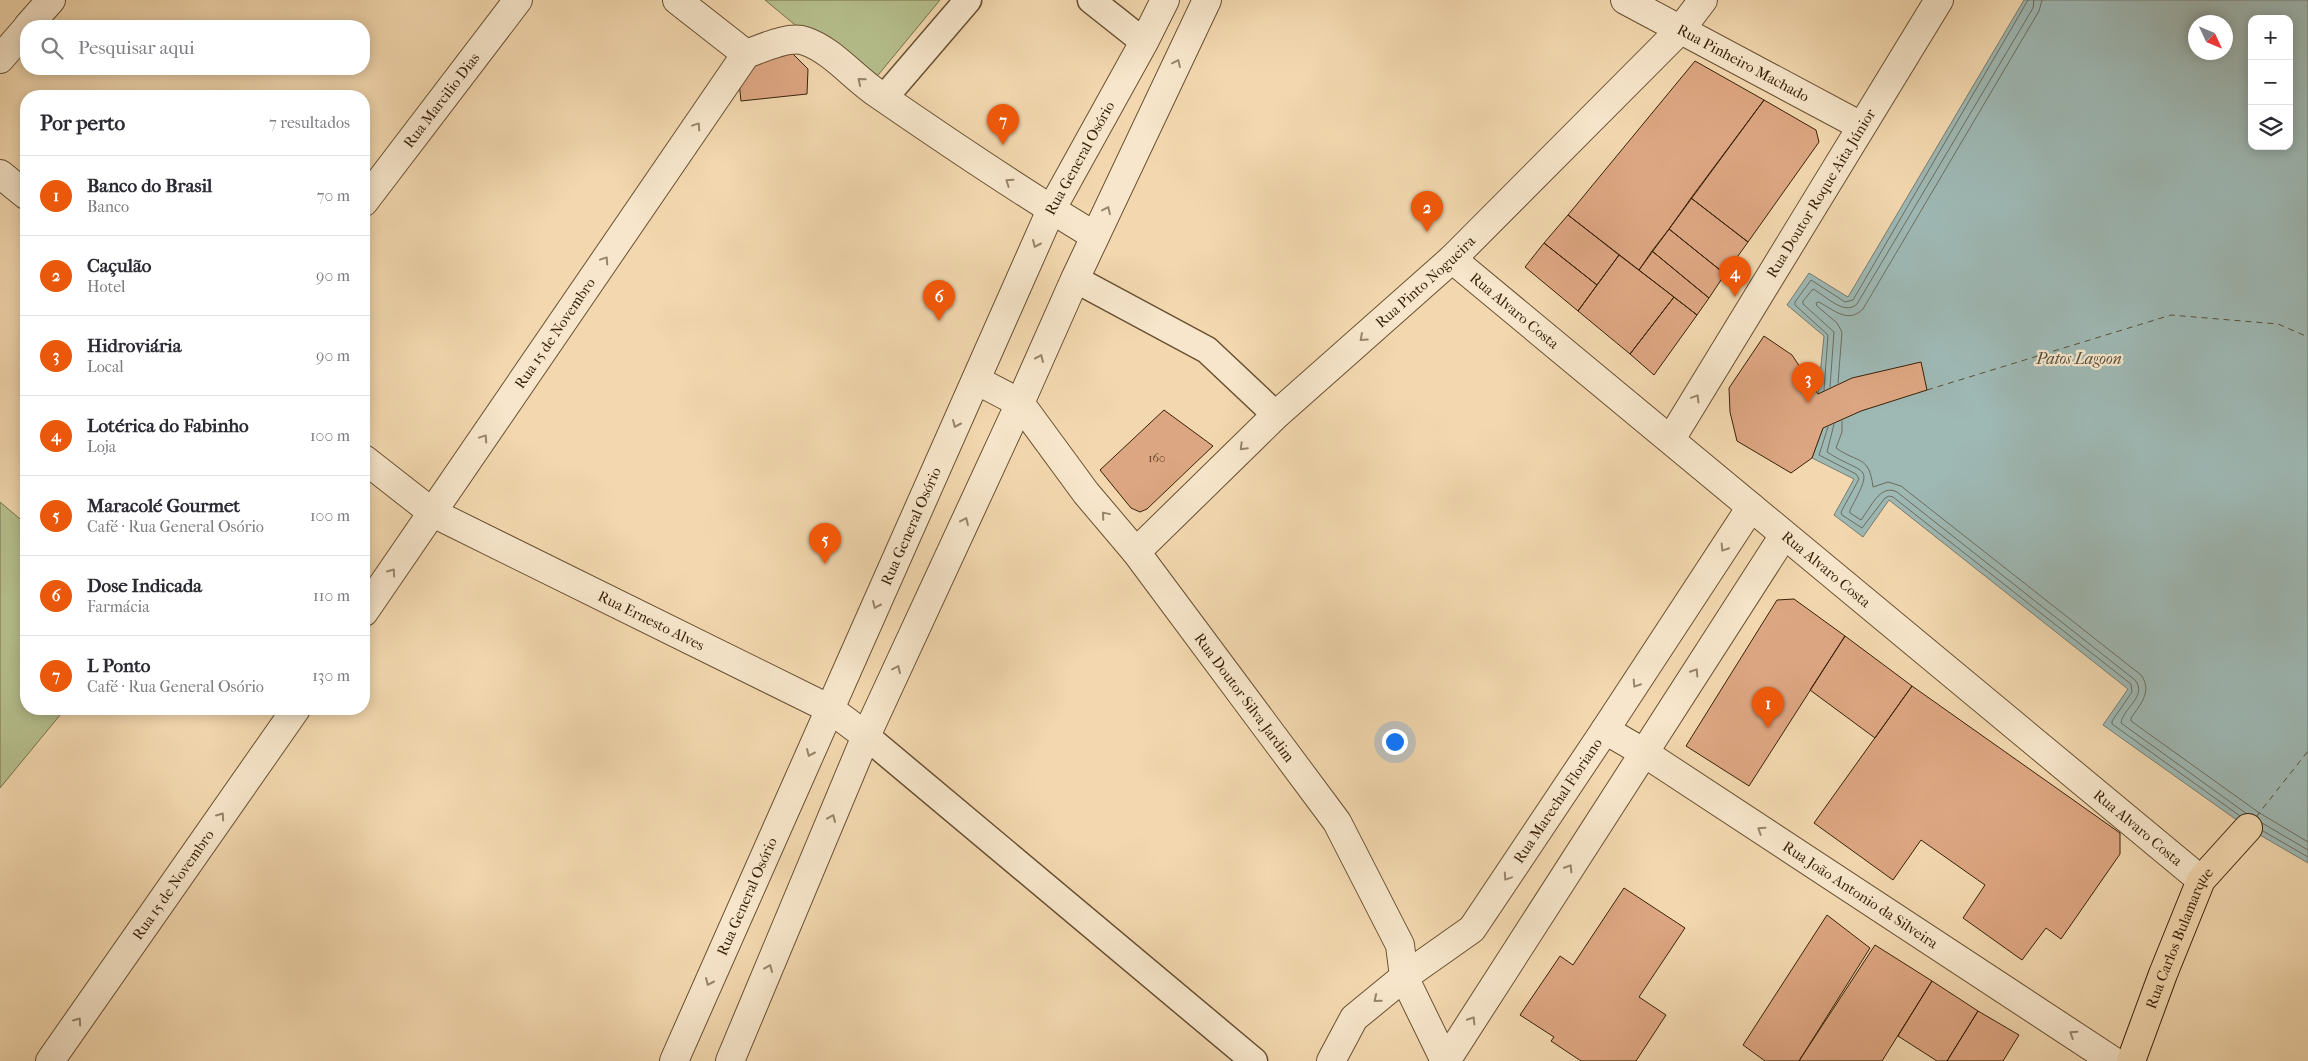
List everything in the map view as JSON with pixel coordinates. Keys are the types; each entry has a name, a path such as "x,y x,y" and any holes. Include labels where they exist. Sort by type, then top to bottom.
{"main road":[{"name":"Rua Carlos Bulamarque","path":"2131,1061 2163,974 2201,880 2248,828"}],"street":[{"path":"33,20 51,0"},
{"name":"Rua Marcilio Dias","path":"370,194 518,0"},
{"path":"676,0 746,54 781,42 803,40 829,55 884,98 1051,210 1095,236"},
{"path":"884,98 968,0"},
{"path":"1091,0 1144,42"},
{"name":"Rua General Osório","path":"674,1061 1051,210 1144,42 1165,0"},
{"path":"730,1061 866,736 1020,403 1075,279 1207,0"},
{"name":"Rua Pinheiro Machado","path":"1625,0 1861,126"},
{"name":"Rua Pinto Nogueira","path":"1136,552 1276,415 1452,259 1681,29 1703,0"},
{"name":"Rua Doutor Roque Aita Júnior","path":"1671,439 1939,0"},
{"path":"0,59 20,35"},
{"name":"Rua 15 de Novembro","path":"370,603 746,54"},
{"path":"0,174 20,190"},
{"name":"Rua Alvaro Costa","path":"1452,259 2201,880"},
{"path":"1075,279 1207,350 1276,415"},
{"name":"Rua Doutor Silva Jardim","path":"976,380 1020,403 1086,493 1136,552 1337,822 1400,945 1404,977 1446,1061"},
{"name":"Rua Ernesto Alves","path":"370,464 433,513 830,709 866,736"},
{"name":"Rua Marechal Floriano","path":"1331,1061 1354,1018 1404,977 1472,929 1606,730 1751,507"},
{"path":"1446,1061 1784,535"},
{"name":"Rua 15 de Novembro","path":"50,1061 292,715"},
{"name":"Rua João Antonio da Silveira","path":"1606,730 1643,752 2113,1061"},
{"path":"866,736 1254,1061"}],"green space":[{"path":"765,0 940,0 869,86"},
{"path":"0,502 20,519 20,715 60,715 0,788"}],"water":[{"name":"Patos Lagoon","path":"2024,0 2308,0 2308,863 2248,828 2103,725 2128,689 1889,500 1863,537 1834,515 1854,479 1812,458 1823,428 1818,394 1824,336 1787,305 1809,273 1848,297"}],"building":[{"path":"791,52 808,69 807,94 741,101 739,82 747,59"},
{"path":"1695,61 1764,100 1639,270 1568,215"},
{"path":"1764,100 1816,130 1819,142 1748,242 1691,198"},
{"path":"1691,198 1748,242 1725,274 1669,229"},
{"path":"1568,215 1619,255 1597,285 1544,243"},
{"path":"1669,229 1725,274 1709,298 1652,251"},
{"path":"1544,243 1597,285 1578,311 1525,267"},
{"path":"1652,251 1709,298 1697,315 1639,270"},
{"path":"1619,255 1674,297 1630,354 1578,311"},
{"path":"1674,297 1697,315 1654,375 1630,354"},
{"path":"1764,336 1792,355 1818,394 1852,378 1921,362 1927,390 1861,411 1823,428 1812,458 1791,473 1737,441 1730,412 1729,388"},
{"path":"1164,410 1213,446 1147,509 1140,512 1131,508 1100,470"},
{"path":"1794,599 1845,636 1749,786 1686,746 1777,600"},
{"path":"1845,636 1912,686 1875,738 1810,690"},
{"path":"1912,686 2120,833 2120,854 2061,939 2046,928 2022,960 1963,918 1985,885 1921,840 1893,880 1814,823"},
{"path":"1624,888 1685,928 1639,997 1666,1015 1636,1061 1581,1061 1551,1041 1554,1037 1520,1015 1560,956 1573,965"},
{"path":"1827,915 1870,948 1799,1061 1765,1061 1743,1045"},
{"path":"1875,945 1932,981 1882,1061 1799,1061"},
{"path":"1932,981 1978,1011 1947,1061 1937,1061 1898,1036"},
{"path":"1978,1011 2019,1035 2003,1061 1947,1061"}],"ferry route":[{"path":"1927,390 2171,315 2278,324 2308,337"},
{"path":"2256,817 2308,751"}],"place":[{"name":"L Ponto","path":"1003,145"},
{"name":"Caçulão","path":"1427,232"},
{"name":"Lotérica do Fabinho","path":"1735,297"},
{"name":"Dose Indicada","path":"939,321"},
{"name":"Hidroviária","path":"1808,403"},
{"name":"Maracolé Gourmet","path":"825,564"},
{"name":"Banco do Brasil","path":"1768,728"}]}
